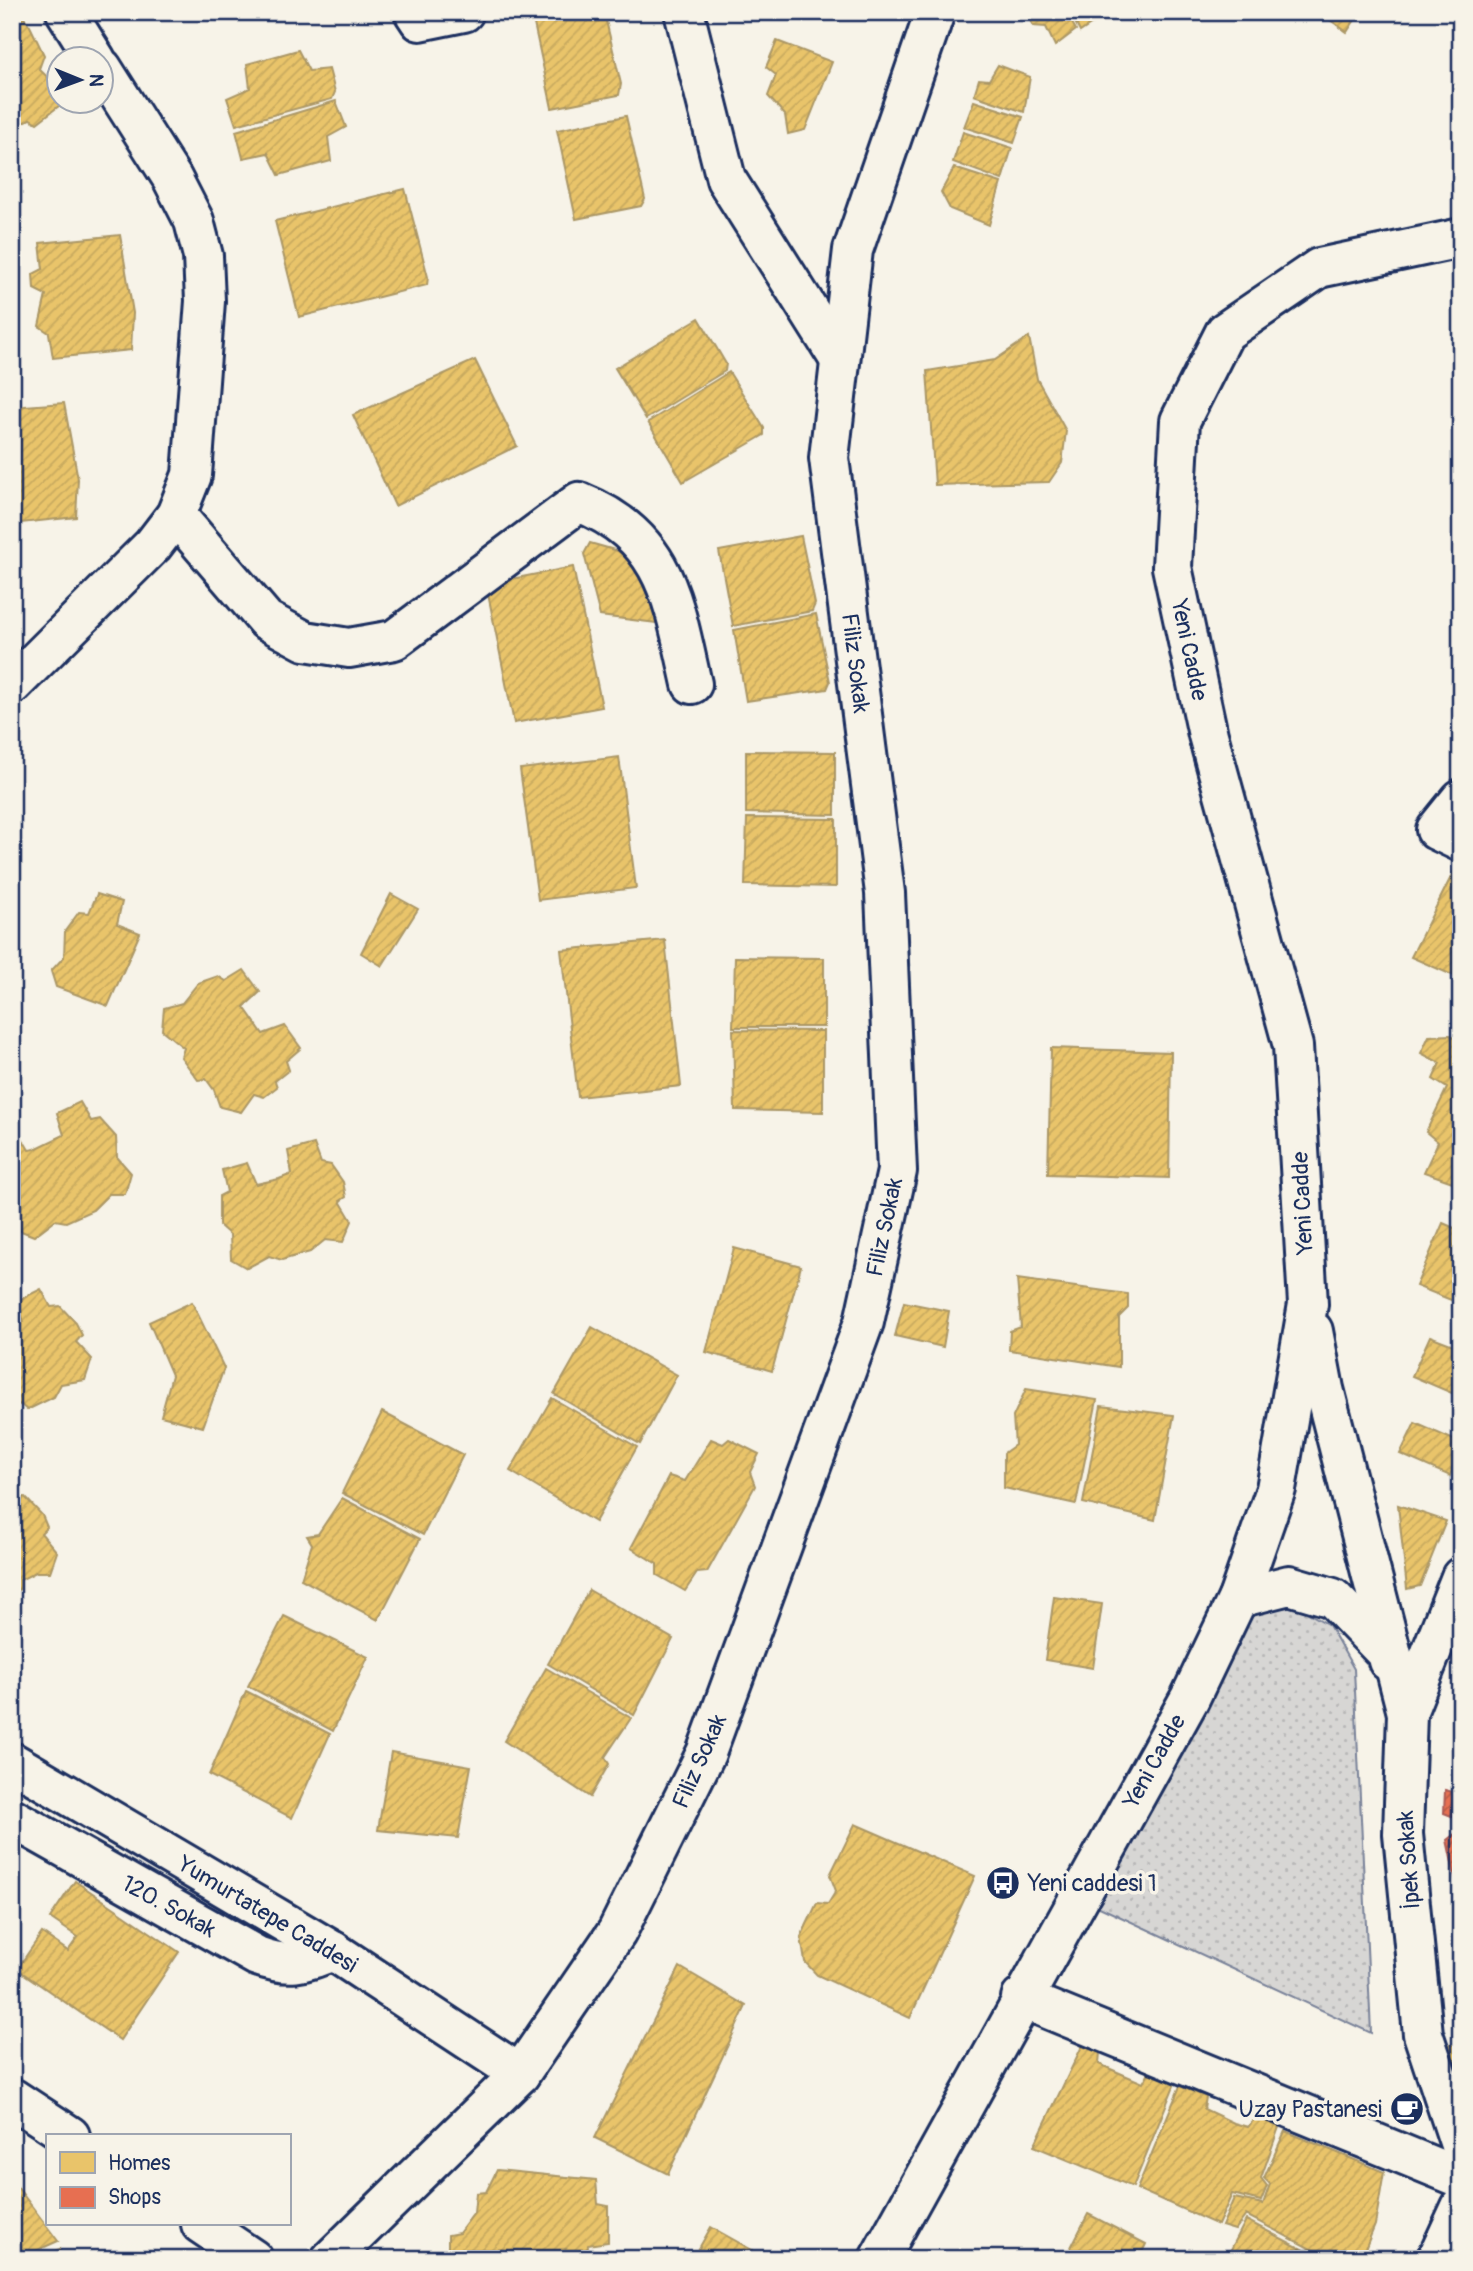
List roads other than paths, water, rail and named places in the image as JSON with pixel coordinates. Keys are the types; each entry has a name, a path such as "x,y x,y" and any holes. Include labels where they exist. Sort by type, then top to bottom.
{"street":[{"path":"66,12 87,46"},
{"path":"414,12 420,21 464,12"},
{"path":"684,12 726,179 840,360"},
{"name":"Filiz Sokak","path":"331,2259 520,2074 617,1932 706,1753 864,1322 897,1171 885,893 829,458 853,250 935,12"},
{"path":"12,685 153,545 176,515 192,475 205,301 203,256 194,221 172,178 116,90"},
{"name":"Yeni Cadde","path":"879,2259 1189,1698 1238,1598 1276,1489 1308,1304 1293,1046 1208,735 1172,567 1180,421 1225,332 1319,268 1461,238"},
{"path":"176,515 266,620 305,641 349,648 394,639 579,502 618,520 651,553 672,597 692,684"},
{"path":"1461,799 1436,830 1461,842"},
{"path":"1308,1304 1324,1389 1407,1713"},
{"name":"İpek Sokak","path":"1461,1577 1407,1713 1403,1835 1423,2034 1461,2148"},
{"path":"1238,1598 1289,1585 1333,1598 1386,1653 1407,1713"},
{"name":"Yumurtatepe Caddesi","path":"12,1762 333,1951 520,2074"},
{"name":"120. Sokak","path":"12,1818 257,1956 296,1965 333,1951"},
{"path":"1021,1998 1461,2178"},
{"path":"12,2098 66,2134"},
{"path":"1437,2259 1461,2207"},
{"path":"204,2226 253,2259"}],"place":[{"name":"Yeni caddesi 1","path":"1003,1883"},
{"name":"Uzay Pastanesi","path":"1407,2109"}]}
